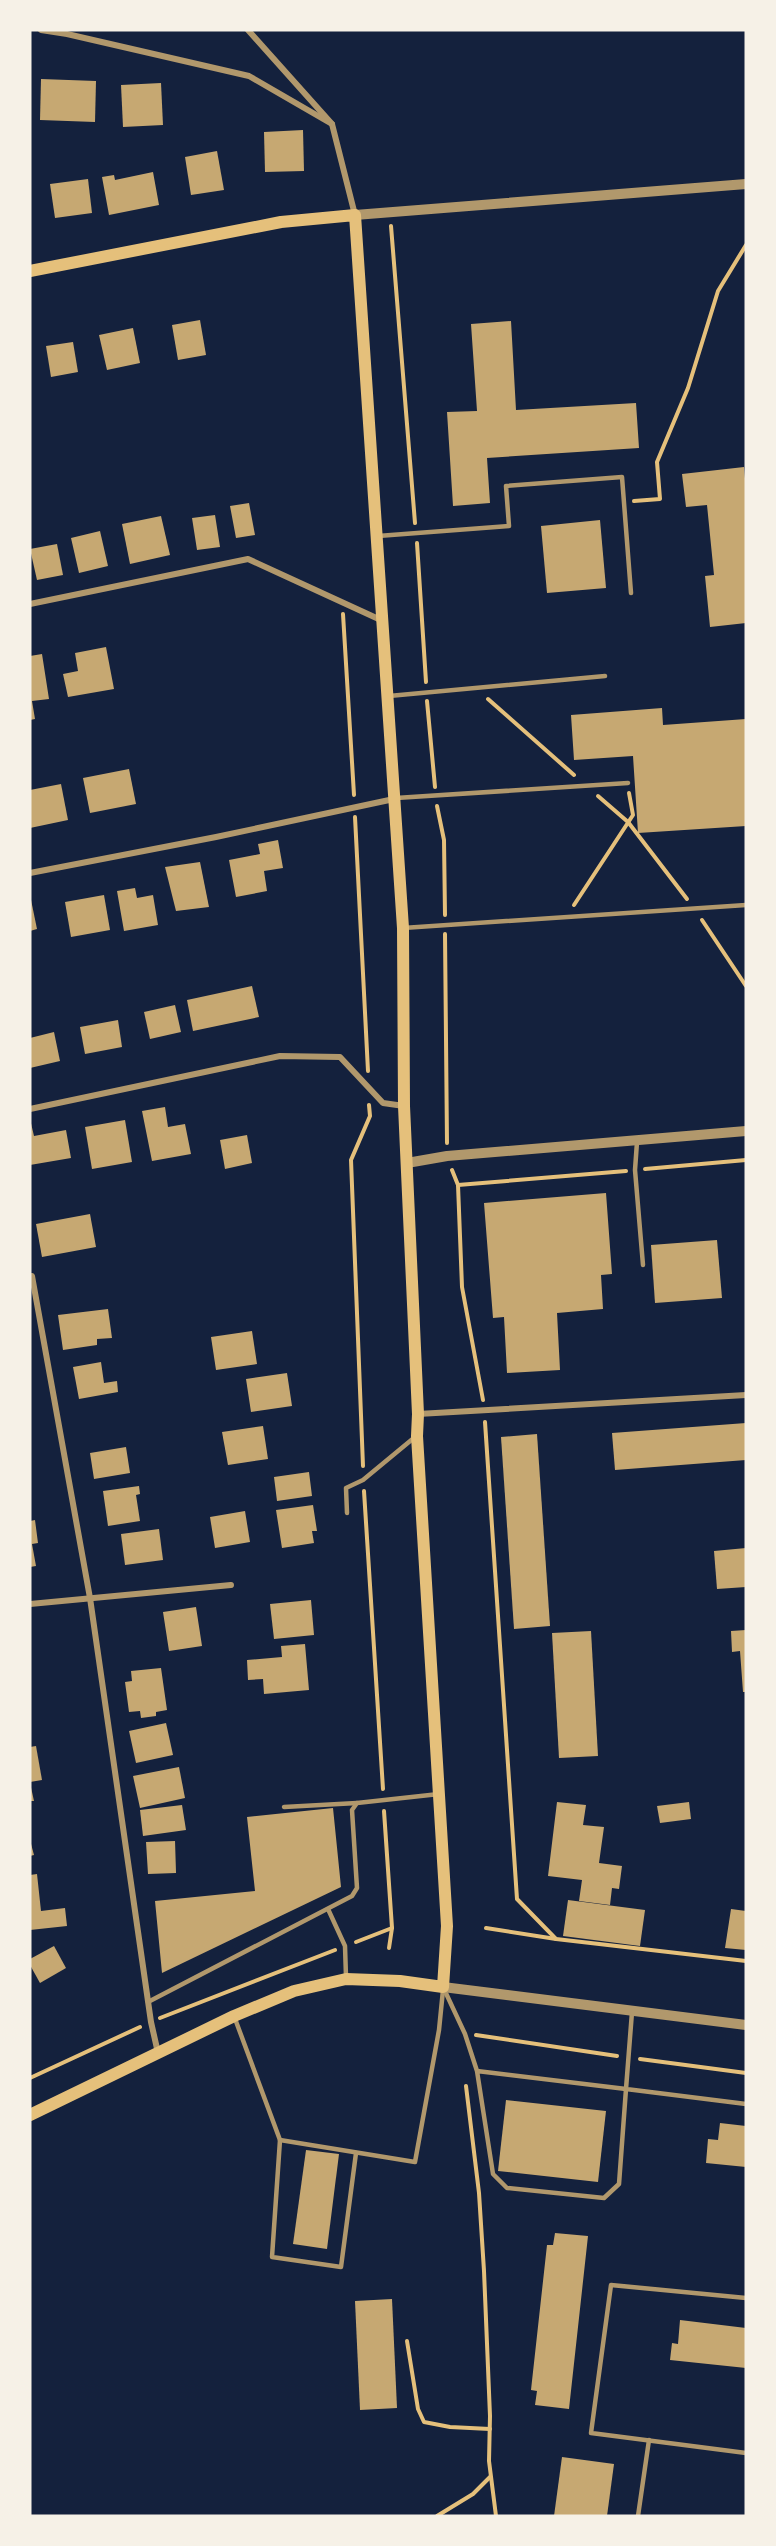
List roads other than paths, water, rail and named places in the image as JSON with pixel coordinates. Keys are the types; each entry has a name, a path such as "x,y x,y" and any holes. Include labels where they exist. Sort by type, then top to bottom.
{"main road":[{"path":"30,271 281,222 355,215 403,928 404,1106 418,1414 417,1436 447,1926 443,1987 400,1981 346,1978 294,1991 234,2016 30,2115"}],"street":[{"path":"41,30 249,76 332,124"},
{"path":"248,30 332,124 355,215 746,184"},
{"path":"30,604 248,559 384,621"},
{"path":"30,873 216,837 396,798"},
{"path":"30,1110 280,1056 340,1057 369,1086 383,1104 404,1106"},
{"path":"407,1162 447,1156 746,1131"},
{"path":"32,1276 90,1598 148,2002 158,2054"},
{"path":"418,1414 746,1395"},
{"path":"30,1604 231,1585"},
{"path":"443,1987 746,2025"}],"lane":[{"path":"378,536 508,526 506,486 622,477 631,593"},
{"path":"389,696 605,676"},
{"path":"396,798 628,783"},
{"path":"403,928 746,905"},
{"path":"637,1141 635,1170 644,1265"},
{"path":"347,1514 346,1488 363,1480 417,1436"},
{"path":"284,1808 439,1794"},
{"path":"148,2002 352,1896 357,1888 352,1810 357,1803"},
{"path":"328,1908 345,1946 346,1978"},
{"path":"443,1987 465,2034 477,2071 493,2174 507,2187 604,2198 619,2184 632,2011"},
{"path":"280,2140 415,2162 439,2030 443,1987"},
{"path":"234,2016 280,2140 272,2257 341,2267 356,2153"},
{"path":"477,2071 746,2104"},
{"path":"746,2298 611,2285 591,2433 746,2453"},
{"path":"638,2516 649,2440"}]}
